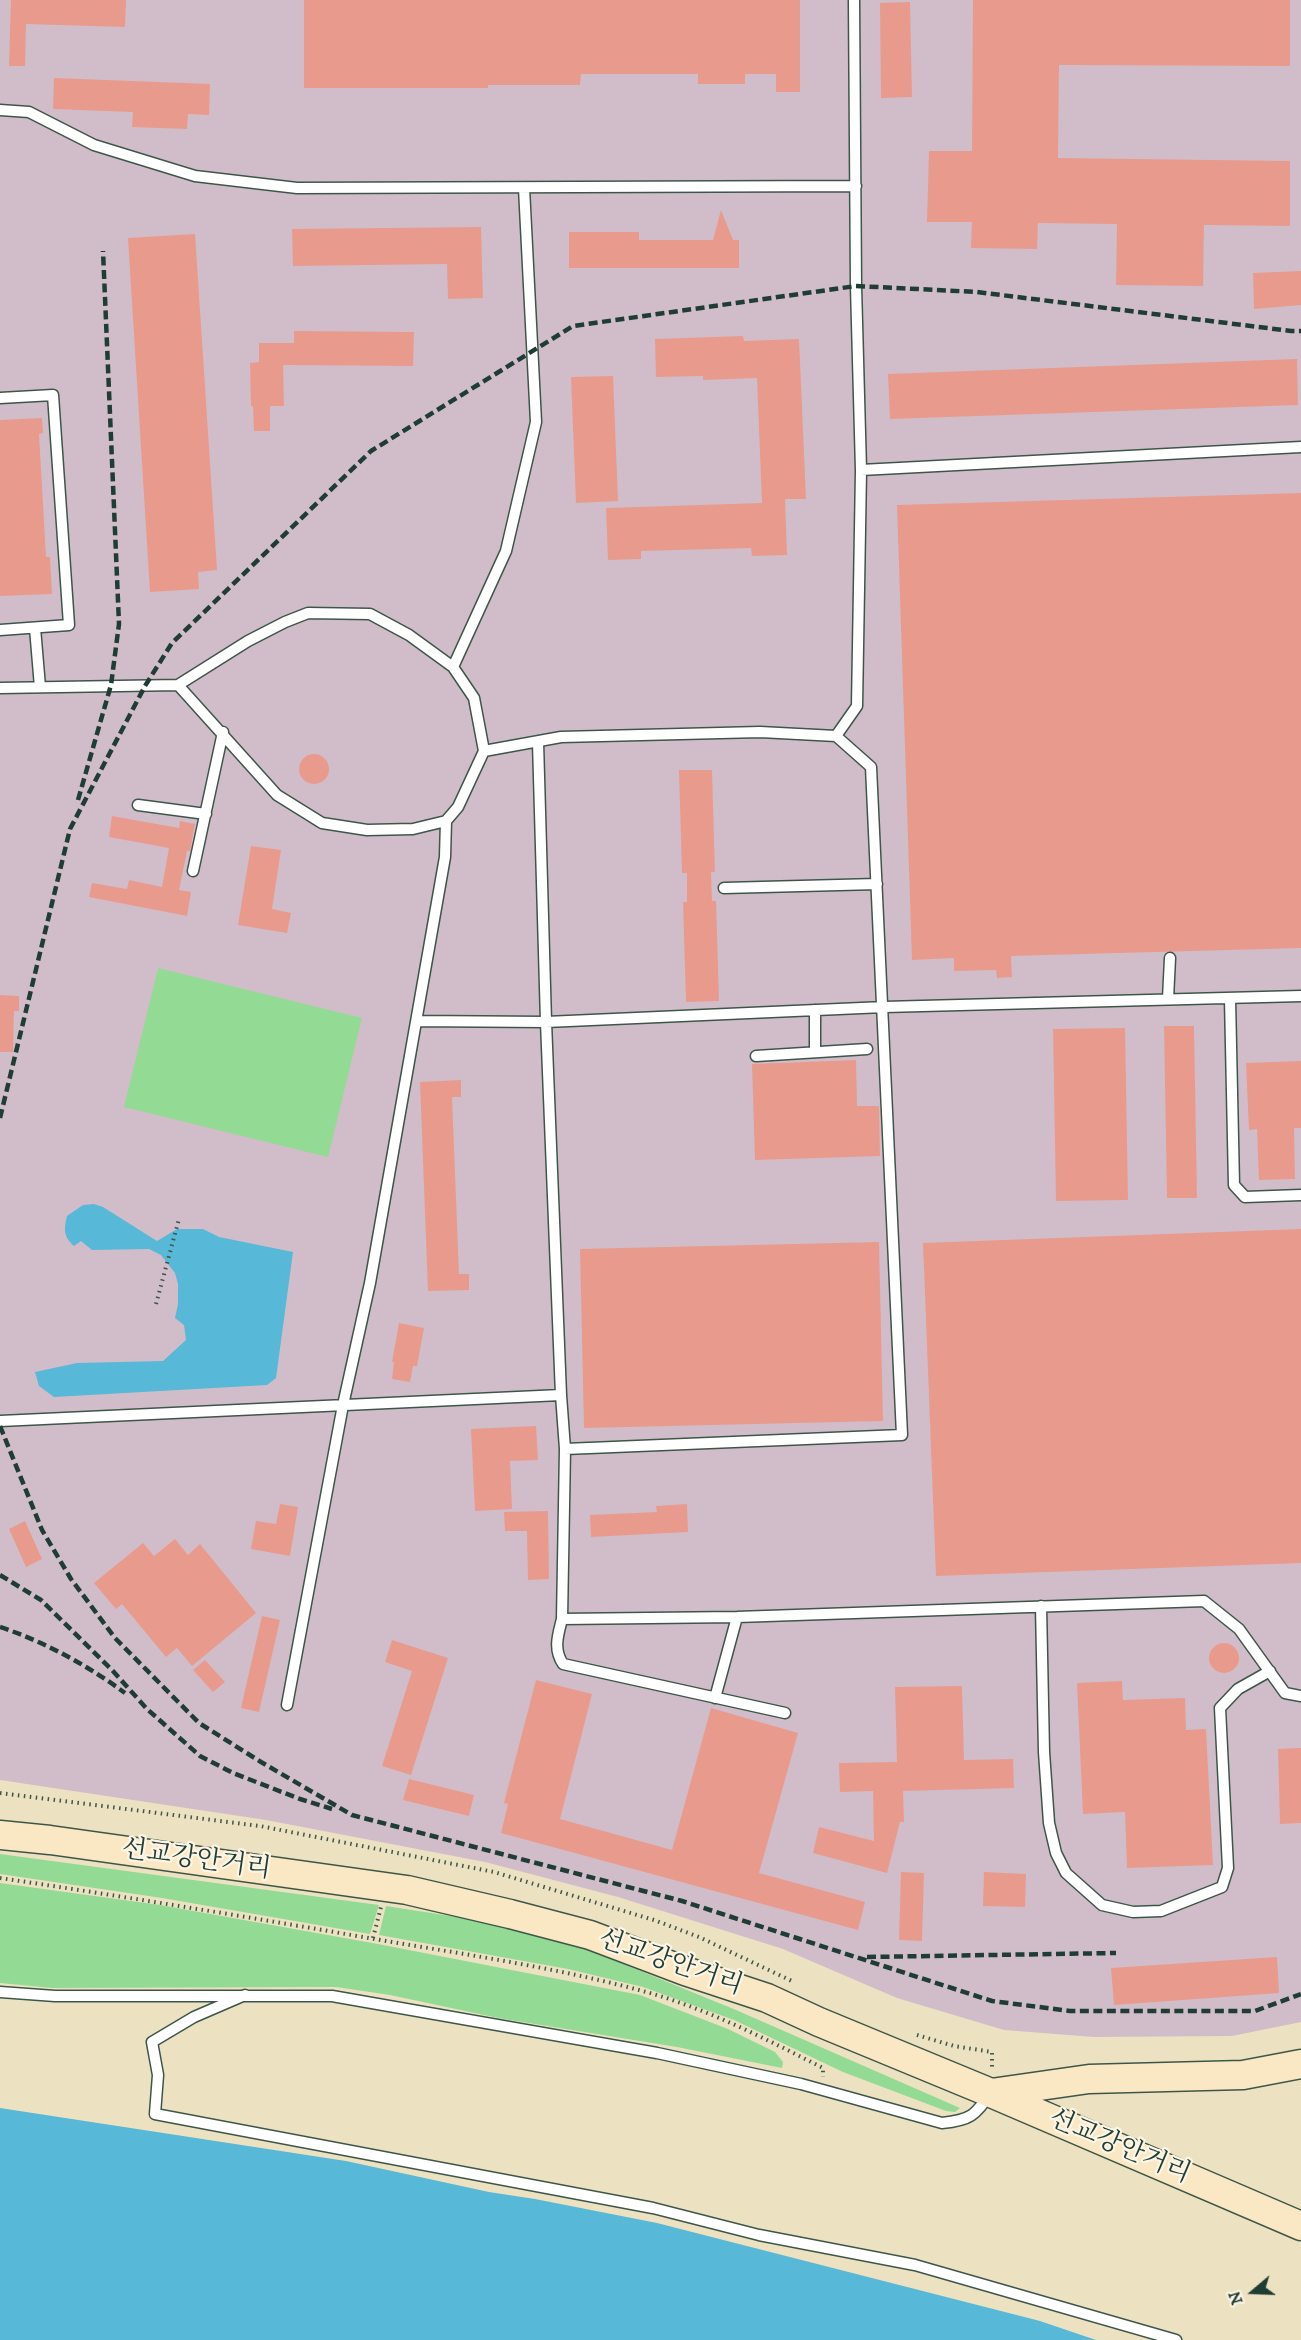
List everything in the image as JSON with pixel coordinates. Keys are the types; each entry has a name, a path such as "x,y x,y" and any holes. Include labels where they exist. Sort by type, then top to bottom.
{"main road":[{"name":"선교강안거리","path":"0,1835 407,1890 590,1935 685,1971 767,1998 1301,2226"},
{"path":"991,2093 1089,2079 1243,2075 1301,2064"}],"lane":[{"path":"836,736 857,706 861,470 854,0"},
{"path":"0,110 28,112 94,145 195,176 297,188 855,186"},
{"path":"453,667 506,551 536,422 524,188"},
{"path":"0,398 53,395 69,625 0,630"},
{"path":"861,470 1301,447"},
{"path":"0,688 178,685 248,641 308,613 370,614 409,635 453,667 474,698 484,751 458,807 446,821 413,829 367,830 322,823 277,795 223,732 178,685"},
{"path":"35,628 39,687"},
{"path":"194,871 223,732"},
{"path":"484,751 561,737 749,732 836,736 871,767 884,1007 902,1435 565,1449"},
{"path":"538,742 546,1022 565,1449 562,1619 557,1641 557,1654 563,1664 785,1713"},
{"path":"138,805 206,814"},
{"path":"287,1705 343,1405 370,1283 417,1022 446,857 446,821"},
{"path":"724,888 877,884"},
{"path":"1168,999 1170,958"},
{"path":"417,1022 546,1022 884,1007 1301,996"},
{"path":"1230,999 1234,1185 1245,1197 1301,1195"},
{"path":"814,1052 815,1010"},
{"path":"756,1056 867,1049"},
{"path":"0,1421 561,1395"},
{"path":"562,1619 737,1617 1204,1601 1239,1629 1285,1693 1301,1696"},
{"path":"1041,1606 1044,1752 1049,1823 1056,1853 1066,1873 1101,1905 1133,1912 1161,1911 1222,1887 1228,1868 1220,1708 1238,1689 1270,1671"},
{"path":"715,1698 737,1617"},
{"path":"0,1992 66,1997 245,1995 343,1997 657,2053 822,2090 942,2123 963,2121 977,2112 991,2093"},
{"path":"245,1995 194,2017 152,2042 159,2075 155,2114 642,2206 759,2235 915,2265 1176,2340"}],"path":[{"path":"156,1304 179,1219"},
{"path":"0,1878 161,1901 373,1938 641,1990 733,2022 823,2067 822,2090"},
{"path":"373,1938 384,1899"}],"shaded area":[{"path":"0,0 1301,0 1301,2022 1232,2036 1094,2037 1004,2030 897,1998 783,1949 618,1897 485,1862 266,1820 0,1780"}],"green space":[{"path":"158,968 362,1018 328,1157 124,1107"},
{"path":"0,1854 379,1905 370,1934 162,1898 0,1874"},
{"path":"0,1883 160,1905 378,1944 640,1995 728,2029 775,2052 783,2062 782,2068 677,2047 498,2018 390,1995 336,1987 52,1988 0,1983"},
{"path":"386,1906 515,1926 589,1950 736,2010 960,2108 955,2112 946,2111 843,2072 734,2020 643,1987 568,1969 379,1935"}],"water":[{"path":"94,1204 103,1207 157,1241 177,1229 203,1229 219,1237 293,1252 276,1378 267,1385 54,1397 39,1386 35,1372 77,1363 163,1361 186,1340 184,1325 175,1318 178,1284 175,1273 161,1255 149,1249 92,1250 81,1241 74,1246 68,1239 65,1229 67,1216 83,1205"},
{"path":"0,2108 346,2161 489,2192 657,2223 1040,2321 1096,2340 0,2340"}],"building":[{"path":"11,0 126,0 125,27 26,24 25,66 9,66"},
{"path":"304,0 800,0 800,92 776,92 776,74 745,74 745,84 698,84 698,74 581,74 580,85 488,85 488,88 304,88"},
{"path":"973,0 1290,0 1290,66 1059,65 1058,158 1290,161 1290,226 1204,225 1203,286 1116,285 1117,224 1038,223 1037,249 971,248 972,222 927,222 929,151 972,151"},
{"path":"910,2 912,97 881,98 880,3"},
{"path":"54,78 210,84 209,115 188,114 187,129 132,127 133,112 53,109"},
{"path":"721,210 733,240 739,240 739,268 569,268 569,232 639,232 639,240 713,240"},
{"path":"481,227 483,298 448,299 447,264 293,266 292,229"},
{"path":"195,234 217,570 198,572 199,589 150,592 128,238"},
{"path":"1301,271 1301,305 1254,309 1253,273"},
{"path":"294,331 414,332 413,366 283,365 284,406 270,406 270,431 254,431 250,363 259,362 259,343 294,343"},
{"path":"743,336 744,341 799,339 806,499 785,499 787,555 752,556 751,548 641,551 641,559 608,560 606,508 762,503 757,378 703,380 703,376 656,377 655,339"},
{"path":"1297,359 1298,405 890,419 888,374"},
{"path":"613,376 618,501 576,503 571,377"},
{"path":"42,418 43,433 39,434 46,557 50,557 52,594 0,596 0,420"},
{"path":"1301,493 1301,948 1011,956 1012,977 997,978 996,970 954,971 954,958 912,960 897,505"},
{"path":"314,754 324,759 329,769 324,779 314,784 304,779 299,769 304,759"},
{"path":"679,770 712,770 715,872 711,872 712,901 716,901 719,1001 686,1002 683,902 687,902 687,873 682,873"},
{"path":"112,816 179,828 180,821 195,824 179,890 191,892 187,916 89,897 92,883 127,889 129,880 162,887 169,848 109,837"},
{"path":"251,846 281,850 272,909 291,913 287,933 238,925"},
{"path":"0,995 19,996 19,1011 14,1011 13,1052 0,1052"},
{"path":"1164,1026 1194,1026 1197,1198 1167,1198"},
{"path":"1125,1028 1128,1200 1056,1201 1053,1029"},
{"path":"856,1060 857,1106 879,1106 880,1156 755,1160 752,1064"},
{"path":"1301,1061 1301,1128 1294,1128 1295,1179 1259,1180 1257,1129 1249,1130 1246,1063"},
{"path":"461,1080 461,1097 452,1097 459,1274 469,1274 469,1290 428,1291 420,1082"},
{"path":"1301,1229 1301,1563 936,1576 923,1243"},
{"path":"879,1242 883,1421 584,1428 580,1249"},
{"path":"399,1323 424,1328 417,1366 413,1366 410,1382 392,1379 394,1362 392,1362"},
{"path":"536,1426 538,1460 510,1461 512,1509 475,1511 471,1429"},
{"path":"280,1504 298,1507 290,1556 251,1549 256,1521 276,1524"},
{"path":"687,1504 688,1532 591,1537 590,1515 657,1512 656,1506"},
{"path":"548,1511 549,1579 528,1580 527,1531 505,1531 504,1512"},
{"path":"25,1521 42,1559 26,1567 9,1529"},
{"path":"175,1539 188,1555 200,1544 256,1613 192,1666 177,1648 166,1657 122,1604 116,1609 94,1583 143,1543 154,1556"},
{"path":"262,1616 280,1620 259,1712 241,1708"},
{"path":"392,1640 448,1658 411,1775 382,1766 412,1671 385,1662"},
{"path":"1224,1643 1235,1647 1239,1658 1235,1669 1224,1673 1213,1669 1209,1658 1213,1647"},
{"path":"205,1660 225,1682 213,1692 193,1670"},
{"path":"536,1680 592,1694 560,1819 672,1850 711,1708 798,1733 759,1873 865,1902 858,1930 501,1833 508,1804 504,1803"},
{"path":"1122,1681 1123,1700 1185,1698 1186,1730 1206,1729 1213,1865 1127,1868 1125,1812 1083,1814 1077,1683"},
{"path":"962,1686 964,1760 1013,1759 1014,1788 903,1791 904,1822 900,1822 887,1873 813,1853 819,1827 874,1841 873,1791 840,1792 839,1763 897,1762 895,1687"},
{"path":"1301,1748 1301,1823 1280,1824 1278,1749"},
{"path":"409,1779 474,1795 469,1816 403,1800"},
{"path":"901,1872 924,1873 922,1941 899,1940"},
{"path":"984,1872 1026,1874 1025,1907 983,1906"},
{"path":"1277,1957 1279,1993 1114,2005 1111,1968"}],"railway":[{"path":"78,800 111,685 119,624 103,251"},
{"path":"0,1118 70,829 145,686 172,643 371,451 573,326 856,286 977,292 1301,331"},
{"path":"0,1426 42,1530 71,1579 115,1638 199,1723 352,1815 682,1901 992,2001 1070,2011 1255,2011 1301,1994"},
{"path":"0,1575 41,1600 112,1670 147,1709 200,1756 233,1773 332,1809"},
{"path":"0,1627 65,1655 125,1693"},
{"path":"867,1957 1116,1953"}]}
